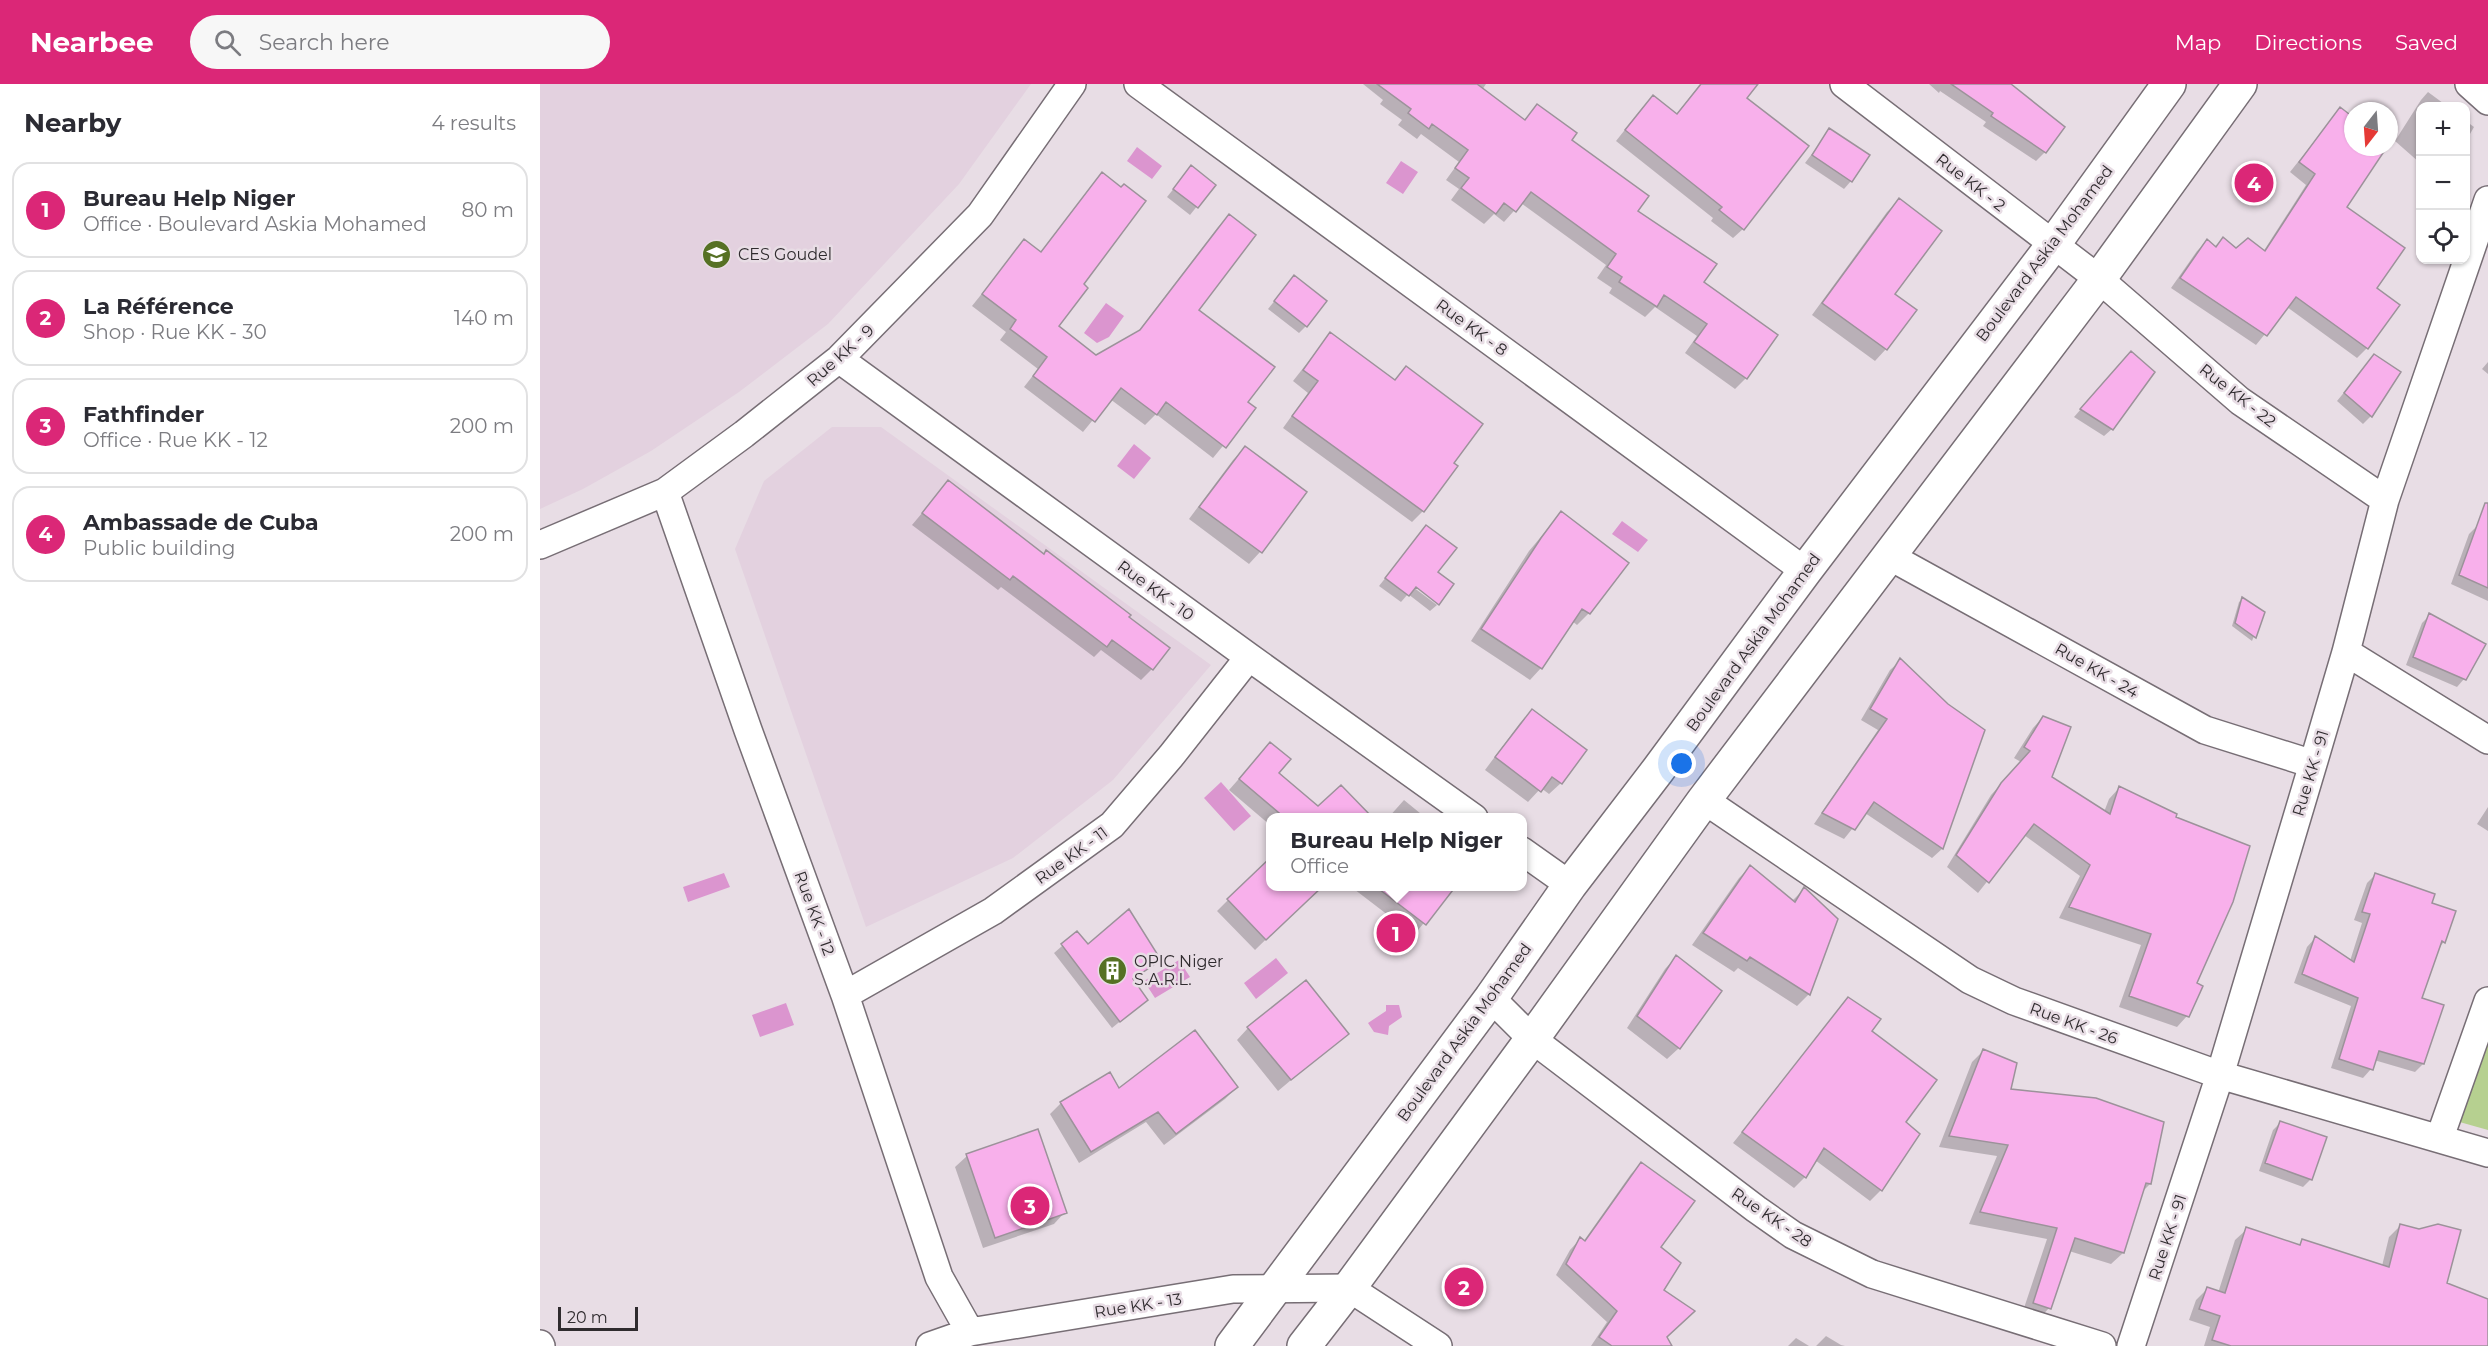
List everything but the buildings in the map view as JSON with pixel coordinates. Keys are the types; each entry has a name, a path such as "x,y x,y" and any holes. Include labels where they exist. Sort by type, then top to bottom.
{"main road":[{"name":"Boulevard Askia Mohamed","path":"1232,1346 1491,998 1570,885 2053,245 2169,84"},
{"path":"1304,1346 1532,1039 1704,800 2099,279 2240,84"}],"street":[{"name":"Rue KK - 9","path":"540,545 665,492 744,434 839,359 980,215 1072,84"},
{"name":"Rue KK - 8","path":"1138,84 1805,571"},
{"name":"Rue KK - 2","path":"1844,84 2099,279"},
{"path":"2469,84 2488,100"},
{"name":"Rue KK - 91","path":"2132,1346 2220,1075 2346,652 2385,500 2488,200"},
{"name":"Rue KK - 22","path":"2099,279 2240,400 2385,500"},
{"name":"Rue KK - 10","path":"839,359 1467,813"},
{"name":"Rue KK - 12","path":"665,492 748,730 845,995 939,1277 970,1332"},
{"name":"Rue KK - 24","path":"1889,556 2205,730 2313,764"},
{"path":"2346,652 2488,740"},
{"name":"Rue KK - 11","path":"845,995 993,911 1112,825 1171,756 1249,657"},
{"name":"Rue KK - 26","path":"1704,800 1971,980 2014,1001 2220,1075 2319,1105 2440,1137 2488,1153"},
{"path":"1527,855 1570,885"},
{"name":"Rue KK - 28","path":"1491,998 1532,1039 1793,1235 1872,1274 2102,1346"},
{"path":"2440,1137 2488,1001"},
{"name":"Rue KK - 13","path":"930,1346 970,1332 1233,1290 1276,1287 1349,1288"},
{"path":"1349,1288 1438,1346"}],"shaded area":[{"name":"CES Goudel","path":"540,84 1031,84 959,184 828,324 739,392 651,451 583,489 540,509"},
{"path":"1137,147 1162,166 1152,179 1127,161"},
{"path":"1401,161 1418,172 1403,194 1386,183"},
{"path":"1106,303 1124,316 1109,337 1097,343 1084,333"},
{"path":"832,427 881,427 1211,665 1113,780 1013,858 866,927 735,549 764,481"},
{"path":"1134,444 1151,458 1134,479 1117,466"},
{"path":"1622,521 1648,540 1638,552 1612,534"},
{"path":"1221,782 1251,816 1234,831 1204,798"},
{"path":"724,873 730,887 688,902 683,887"},
{"path":"1276,958 1288,973 1256,999 1244,983"},
{"path":"1179,960 1190,977 1155,998 1144,981"},
{"path":"786,1003 794,1025 760,1037 752,1015"},
{"path":"1386,1005 1399,1005 1402,1017 1389,1026 1388,1035 1374,1032 1368,1023 1386,1011"}],"green space":[{"path":"2488,1031 2488,1130 2456,1121"}],"place":[{"name":"Ambassade de Cuba","path":"2254,183"},
{"name":"CES Goudel","path":"717,254"},
{"name":"Bureau Help Niger","path":"1396,933"},
{"name":"OPIC Niger S.A.R.L.","path":"1113,970"},
{"name":"Fathfinder","path":"1030,1206"},
{"name":"La Référence","path":"1464,1287"}]}
